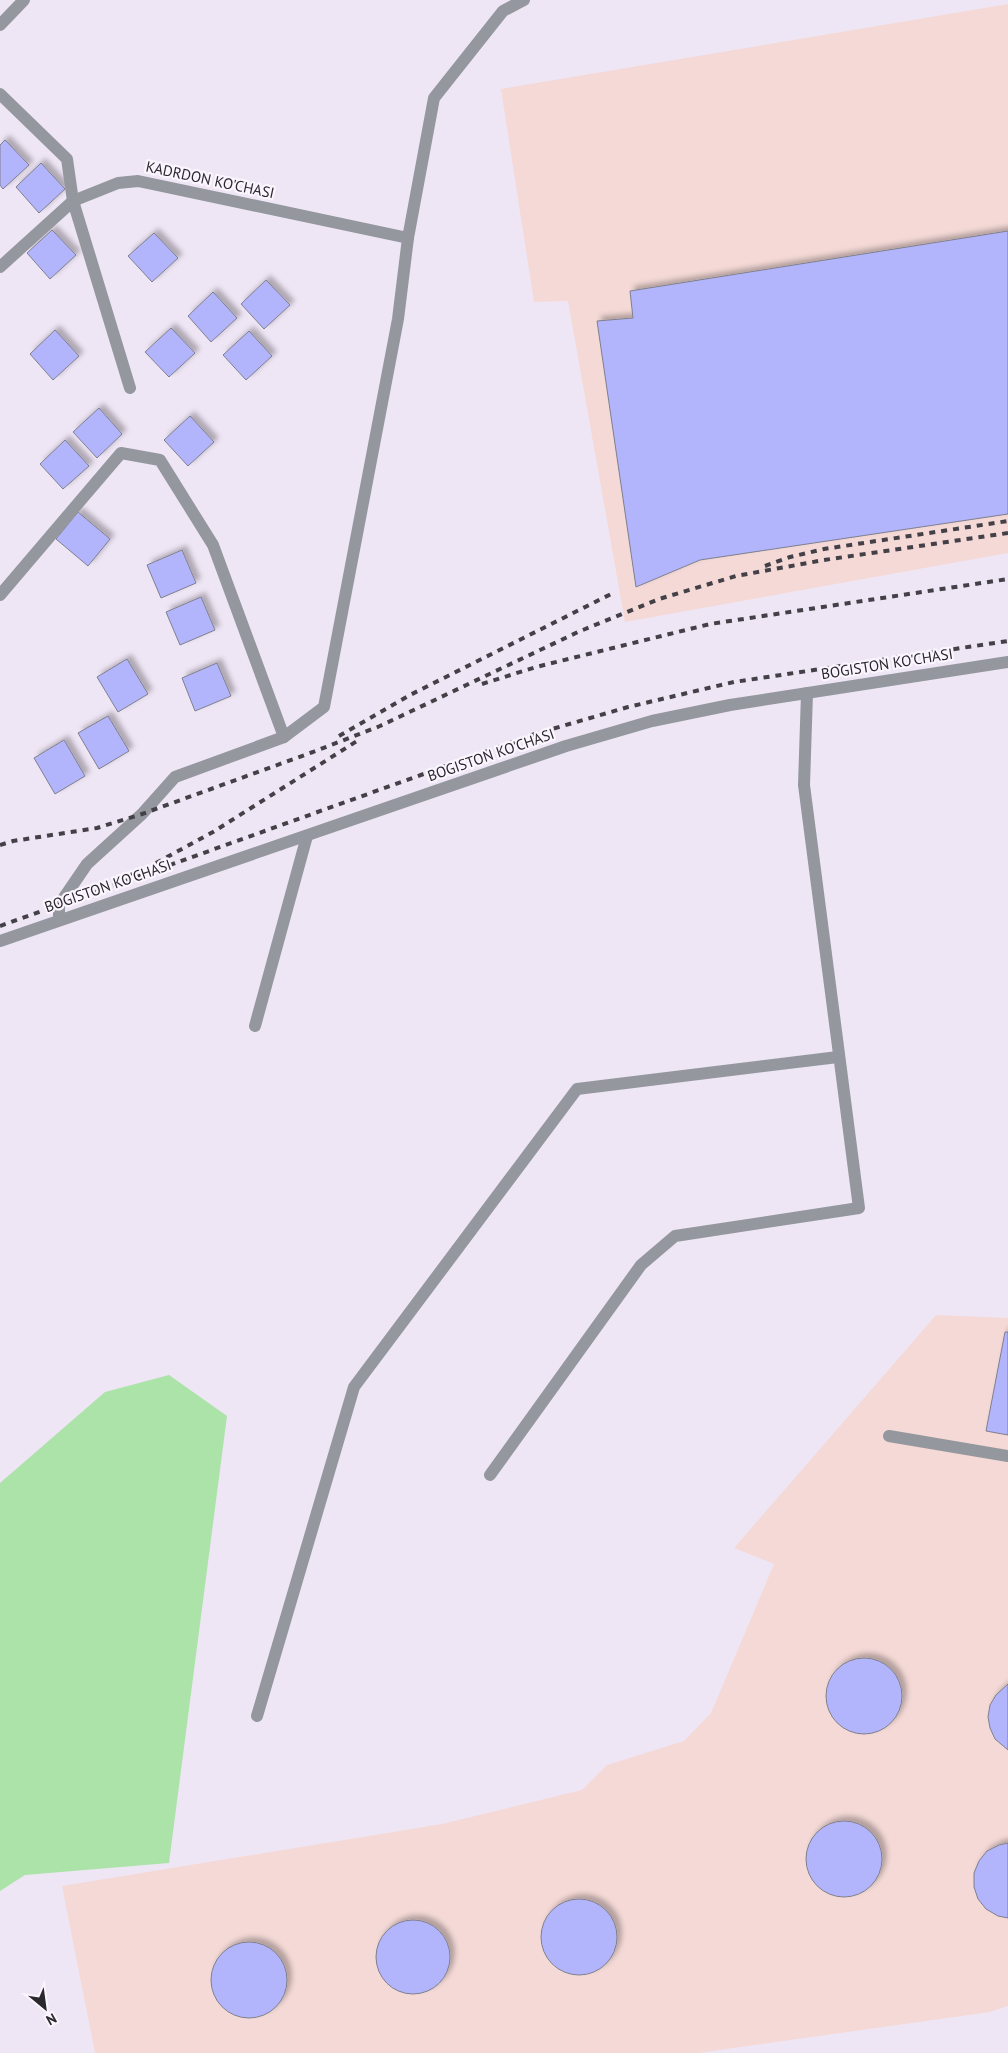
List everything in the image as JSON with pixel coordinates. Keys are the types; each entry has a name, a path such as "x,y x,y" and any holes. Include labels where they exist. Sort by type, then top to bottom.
{"street":[{"path":"0,25 24,0"},
{"path":"59,920 59,905 87,864 142,814 175,777 284,737 324,707 398,318 408,238 434,98 503,11 524,0"},
{"path":"0,94 68,159 73,201 130,388"},
{"name":"KADRDON KO'CHASI","path":"0,267 73,201 118,184 138,181 408,238"},
{"path":"0,595 121,453 160,460 213,545 284,737"},
{"name":"BOGISTON KO'CHASI","path":"0,941 566,746 652,721 730,705 1008,662"},
{"path":"490,1475 641,1265 675,1236 859,1208 804,785 807,693"},
{"path":"255,1026 307,836"},
{"path":"257,1716 354,1387 577,1089 838,1057"},
{"path":"889,1436 1008,1456"}],"shaded area":[{"path":"1008,4 1008,553 625,622 568,301 534,302 501,89"},
{"path":"936,1315 1008,1318 1008,2006 990,2012 698,2053 95,2053 62,1886 442,1824 582,1790 607,1765 684,1741 711,1713 774,1564 734,1548"}],"green space":[{"path":"169,1375 227,1416 169,1863 25,1875 0,1891 0,1483 105,1392"}],"building":[{"path":"5,140 29,165 3,189 0,185 0,145"},
{"path":"41,163 65,189 39,213 16,187"},
{"path":"52,230 76,255 50,279 27,253"},
{"path":"1008,231 1008,514 700,560 636,587 597,321 633,318 630,291"},
{"path":"154,233 178,258 152,282 128,256"},
{"path":"266,280 290,305 264,329 241,304"},
{"path":"213,292 237,318 211,342 188,316"},
{"path":"171,328 195,353 169,377 145,352"},
{"path":"55,330 79,356 53,380 30,354"},
{"path":"249,331 272,356 246,380 223,355"},
{"path":"99,408 122,434 97,458 73,432"},
{"path":"190,416 214,442 188,466 164,440"},
{"path":"65,440 89,466 63,489 40,464"},
{"path":"78,512 110,539 88,566 56,539"},
{"path":"182,550 196,583 161,598 147,565"},
{"path":"201,597 215,630 180,645 166,612"},
{"path":"127,659 148,694 118,712 97,677"},
{"path":"217,663 231,696 195,711 182,678"},
{"path":"108,716 129,751 99,769 78,733"},
{"path":"64,740 85,776 55,794 34,758"},
{"path":"1005,1332 1008,1332 1008,1435 986,1431"},
{"path":"864,1658 878,1661 891,1669 899,1682 902,1696 899,1710 891,1723 878,1731 864,1734 850,1731 837,1723 829,1710 826,1696 829,1682 837,1669 850,1661"},
{"path":"1008,1684 1008,1750 995,1739 988,1717 990,1705 996,1695"},
{"path":"844,1821 858,1824 871,1832 879,1845 882,1859 879,1873 871,1886 858,1894 844,1897 830,1894 817,1886 809,1873 806,1859 809,1845 817,1832 830,1824"},
{"path":"1008,1843 1008,1918 998,1916 986,1909 978,1899 974,1887 974,1873 979,1861 987,1851"},
{"path":"579,1899 593,1902 606,1910 614,1923 617,1937 614,1951 606,1964 593,1972 579,1975 565,1972 552,1964 544,1951 541,1937 544,1923 552,1910 565,1902"},
{"path":"420,1920 440,1930 448,1943 450,1957 448,1971 440,1984 427,1992 406,1994 386,1984 378,1971 376,1950 386,1930 399,1922"},
{"path":"249,1942 263,1945 276,1953 284,1966 287,1980 284,1994 276,2007 263,2015 249,2018 235,2015 222,2007 214,1994 211,1980 214,1966 222,1953 235,1945"}],"railway":[{"path":"765,566 790,557 824,549 1008,521"},
{"path":"0,845 13,841 97,828 142,814 313,752 380,726 578,632 659,599 736,576 824,560 1008,533"},
{"path":"482,684 536,667 710,624 1008,579"},
{"path":"339,736 410,695 611,594"},
{"path":"0,926 535,734 628,707 734,682 1008,641"},
{"path":"156,863 213,832 357,741"}]}
